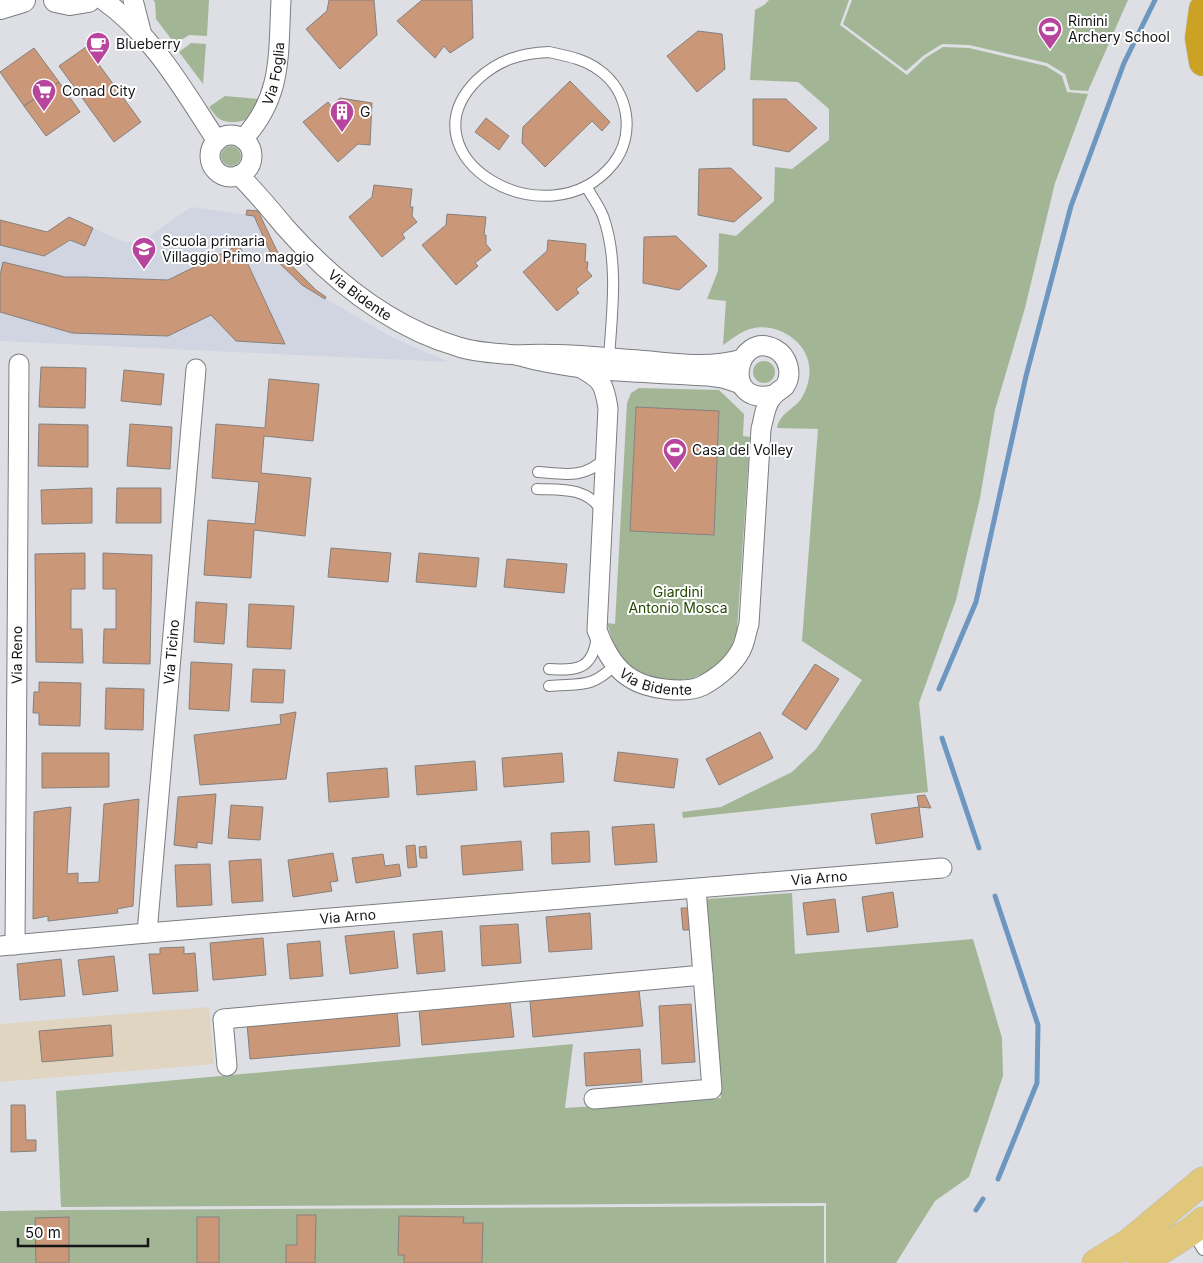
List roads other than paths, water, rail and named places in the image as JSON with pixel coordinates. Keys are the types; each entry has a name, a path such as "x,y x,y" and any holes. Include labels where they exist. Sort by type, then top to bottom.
{"highway":[{"path":"1203,9 1199,38 1203,62"}],"main road":[{"path":"1083,1263 1136,1253 1203,1181"},
{"path":"1096,1263 1199,1234"}],"street":[{"path":"0,7 23,0"},
{"path":"56,0 70,3 88,0"},
{"path":"104,0 118,10 140,31 184,91 217,141"},
{"path":"133,0 140,31"},
{"name":"Via Foglia","path":"243,139 256,125 271,97 278,68 281,0"},
{"path":"230,135 243,139 248,143 252,155 249,167 234,177 221,174 213,166 210,153 217,141 230,135"},
{"name":"Via Bidente","path":"239,175 286,228 334,275 378,311 415,332 460,348 516,355 543,363 581,368 723,378 741,384 751,394 758,396 773,395 781,391 789,376 789,367 786,359 780,352 764,346 748,352 742,359 712,365 545,353 516,355"},
{"path":"741,384 738,376 742,359"},
{"name":"Via Reno","path":"8,946 19,364"},
{"name":"Via Bidente","path":"581,368 598,378 605,390 608,408 597,630 604,649 615,664 630,679 647,687 673,690 700,687 723,672 742,649 749,624 761,429 766,409 773,395"},
{"name":"Via Ticino","path":"147,933 196,369"},
{"name":"Via Arno","path":"8,946 942,868"},
{"path":"594,1099 712,1089 696,889"},
{"path":"227,1066 223,1019 703,974"}],"lane":[{"path":"549,52 571,56 600,70 617,88 624,102 627,117 627,133 620,152 612,164 586,186 569,192 533,195 497,185 482,174 470,162 461,148 457,134 460,106 473,84 499,63 529,53 549,52"},
{"path":"586,186 603,216 610,246 614,282 609,358"},
{"path":"538,472 582,473 596,467 606,456"},
{"path":"537,489 571,490 581,493 595,501 603,512"},
{"path":"549,669 570,670 581,667 589,660 595,649 597,630"},
{"path":"549,686 574,686 592,683 606,674 615,664"}],"waterway":[{"path":"939,689 976,602 1026,376 1071,206 1124,63 1155,0"},
{"path":"942,738 979,848"},
{"path":"995,896 1038,1025 1037,1083 998,1179"},
{"path":"976,1210 983,1199"}],"place":[{"name":"Rimini Archery School","path":"1050,50"},
{"name":"Blueberry","path":"98,65"},
{"name":"Conad City","path":"44,112"},
{"name":"G","path":"342,133"},
{"name":"Scuola primaria Villaggio Primo maggio","path":"144,270"},
{"name":"Casa del Volley","path":"675,471"}],"park label":[{"name":"Giardini Antonio Mosca","path":"678,600"}]}
